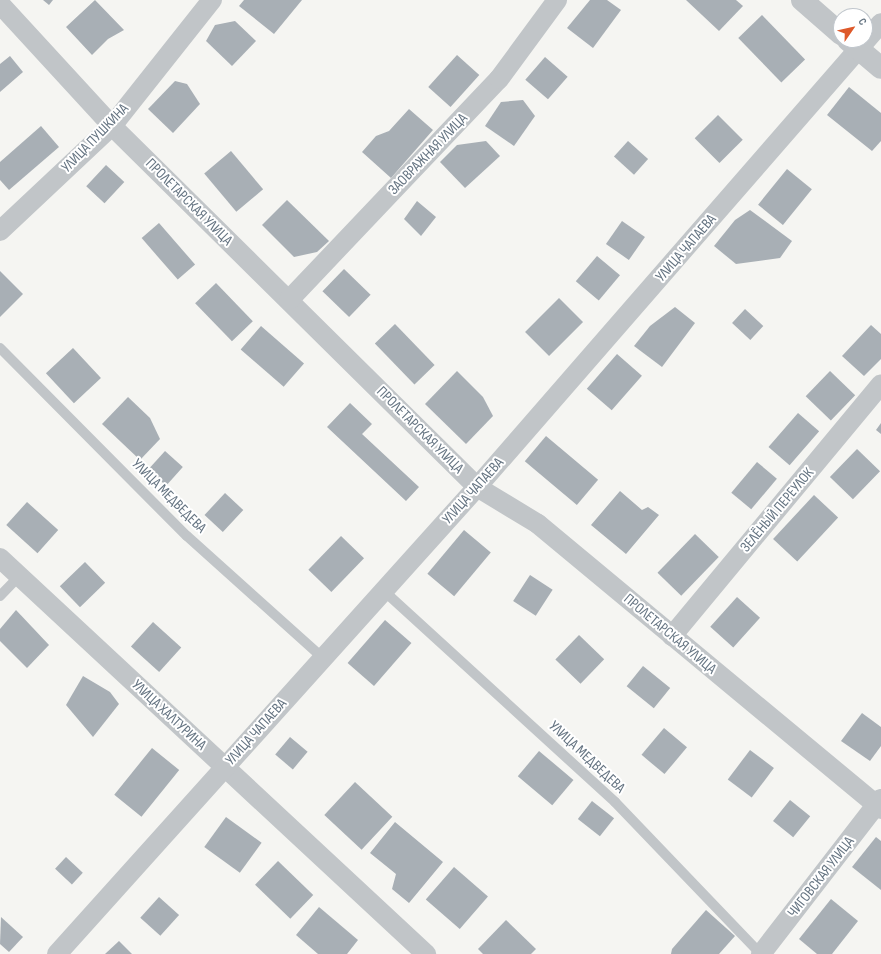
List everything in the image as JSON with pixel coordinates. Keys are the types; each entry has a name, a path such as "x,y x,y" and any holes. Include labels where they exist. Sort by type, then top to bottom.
{"street":[{"name":"УЛИЦА ПУШКИНА","path":"0,231 112,126 212,0"},
{"name":"ЗАОВРАЖНАЯ УЛИЦА","path":"289,300 500,79 557,0"},
{"path":"802,0 833,27"},
{"name":"ПРОЛЕТАРСКАЯ УЛИЦА","path":"0,4 112,126 478,487 538,524 672,636 879,804"},
{"name":"УЛИЦА ЧАПАЕВА","path":"873,30 881,23"},
{"name":"УЛИЦА ЧАПАЕВА","path":"57,954 478,487 851,48"},
{"path":"858,48 881,68"},
{"name":"ЗЕЛЁНЫЙ ПЕРЕУЛОК","path":"672,636 881,384"},
{"name":"УЛИЦА ХАЛТУРИНА","path":"0,558 426,954"},
{"name":"ЧИГОВСКАЯ УЛИЦА","path":"761,954 879,804"}],"lane":[{"name":"УЛИЦА МЕДВЕДЕВА","path":"0,348 187,536 323,658"},
{"path":"0,596 19,576"},
{"name":"УЛИЦА МЕДВЕДЕВА","path":"384,591 615,802 761,954"}],"building":[{"path":"43,0 53,0 49,5"},
{"path":"95,0 124,30 108,39 92,55 66,27"},
{"path":"244,0 302,0 274,34 239,6"},
{"path":"590,0 607,0 621,10 593,48 567,28"},
{"path":"686,0 736,0 743,6 719,31"},
{"path":"762,15 805,60 781,83 738,38"},
{"path":"235,21 256,41 232,66 206,41 215,25"},
{"path":"457,55 479,75 451,107 428,87"},
{"path":"10,56 23,72 0,92 0,64"},
{"path":"545,57 568,77 548,99 525,80"},
{"path":"175,81 187,84 200,104 173,133 148,109"},
{"path":"849,87 881,113 881,141 872,151 827,115"},
{"path":"523,100 535,116 514,146 485,126 501,102"},
{"path":"409,109 433,130 391,178 362,152 376,136 389,131"},
{"path":"718,115 743,140 719,163 695,138"},
{"path":"41,126 59,147 9,190 0,180 0,162"},
{"path":"486,141 500,156 465,188 440,162 457,145"},
{"path":"628,141 648,159 634,175 614,157"},
{"path":"231,151 263,189 236,212 204,173"},
{"path":"106,165 124,182 105,203 86,186"},
{"path":"787,169 812,189 783,225 758,205"},
{"path":"287,200 329,241 317,252 294,257 262,225"},
{"path":"417,201 436,217 421,236 404,219"},
{"path":"750,210 792,241 780,258 736,264 714,246 735,220"},
{"path":"622,221 645,237 629,260 606,244"},
{"path":"159,223 195,265 178,280 142,238"},
{"path":"597,256 620,275 599,301 576,281"},
{"path":"344,269 371,295 349,317 322,291"},
{"path":"0,271 23,294 0,317"},
{"path":"216,283 253,321 232,341 195,303"},
{"path":"559,298 583,322 549,356 525,332"},
{"path":"675,307 695,323 662,367 634,346 650,326"},
{"path":"745,309 763,326 750,340 732,323"},
{"path":"395,324 435,365 414,384 375,343"},
{"path":"871,325 881,334 881,359 864,376 842,356"},
{"path":"261,326 304,363 284,387 241,349"},
{"path":"73,348 101,378 74,403 46,373"},
{"path":"617,354 642,376 612,410 587,389"},
{"path":"457,371 483,397 493,416 466,444 425,404"},
{"path":"830,371 855,395 831,420 806,396"},
{"path":"128,397 150,418 160,439 140,460 102,424"},
{"path":"350,403 372,424 362,434 419,487 406,501 327,427"},
{"path":"798,413 819,431 790,465 768,447"},
{"path":"881,423 881,434 876,430"},
{"path":"546,436 598,480 577,505 525,461"},
{"path":"857,449 880,471 853,499 830,477"},
{"path":"165,451 183,467 166,486 148,470"},
{"path":"757,462 777,479 751,509 731,493"},
{"path":"620,491 642,510 648,507 659,515 626,554 591,525"},
{"path":"225,493 243,510 223,532 205,515"},
{"path":"814,495 838,518 797,561 773,539"},
{"path":"27,502 58,530 37,553 6,525"},
{"path":"464,530 491,552 454,596 427,574"},
{"path":"695,534 719,557 681,596 657,573"},
{"path":"341,536 364,558 331,592 308,570"},
{"path":"85,562 105,583 80,607 60,586"},
{"path":"530,575 553,590 536,616 513,601"},
{"path":"737,597 760,618 733,647 710,627"},
{"path":"16,610 49,645 27,668 0,641 0,629"},
{"path":"385,620 411,643 374,686 348,663"},
{"path":"153,622 181,647 159,672 131,647"},
{"path":"579,635 604,659 581,684 555,659"},
{"path":"643,666 670,688 654,708 627,686"},
{"path":"83,676 110,692 119,704 93,737 66,705"},
{"path":"862,713 881,727 881,746 870,761 841,741"},
{"path":"664,728 687,747 664,774 642,755"},
{"path":"290,737 308,752 293,769 275,755"},
{"path":"152,748 179,770 141,817 114,795"},
{"path":"750,750 774,768 752,798 728,780"},
{"path":"539,751 573,780 552,805 518,776"},
{"path":"355,782 392,817 362,850 324,815"},
{"path":"790,800 810,816 793,837 773,821"},
{"path":"592,801 614,818 600,836 578,819"},
{"path":"226,817 262,843 240,873 204,847"},
{"path":"395,822 443,862 409,903 392,889 396,874 370,853"},
{"path":"876,837 881,841 881,890 852,867"},
{"path":"66,857 83,873 72,884 55,869"},
{"path":"278,861 313,895 290,919 255,885"},
{"path":"454,867 488,897 460,929 426,899"},
{"path":"159,897 179,915 160,936 140,918"},
{"path":"831,899 858,921 832,954 817,954 799,939"},
{"path":"319,907 358,940 347,954 318,954 296,935"},
{"path":"706,910 735,936 719,954 671,954 672,949"},
{"path":"1,917 23,937 9,952 0,944"},
{"path":"506,920 536,949 531,954 483,954 478,949"},
{"path":"119,941 132,954 105,954"}]}
